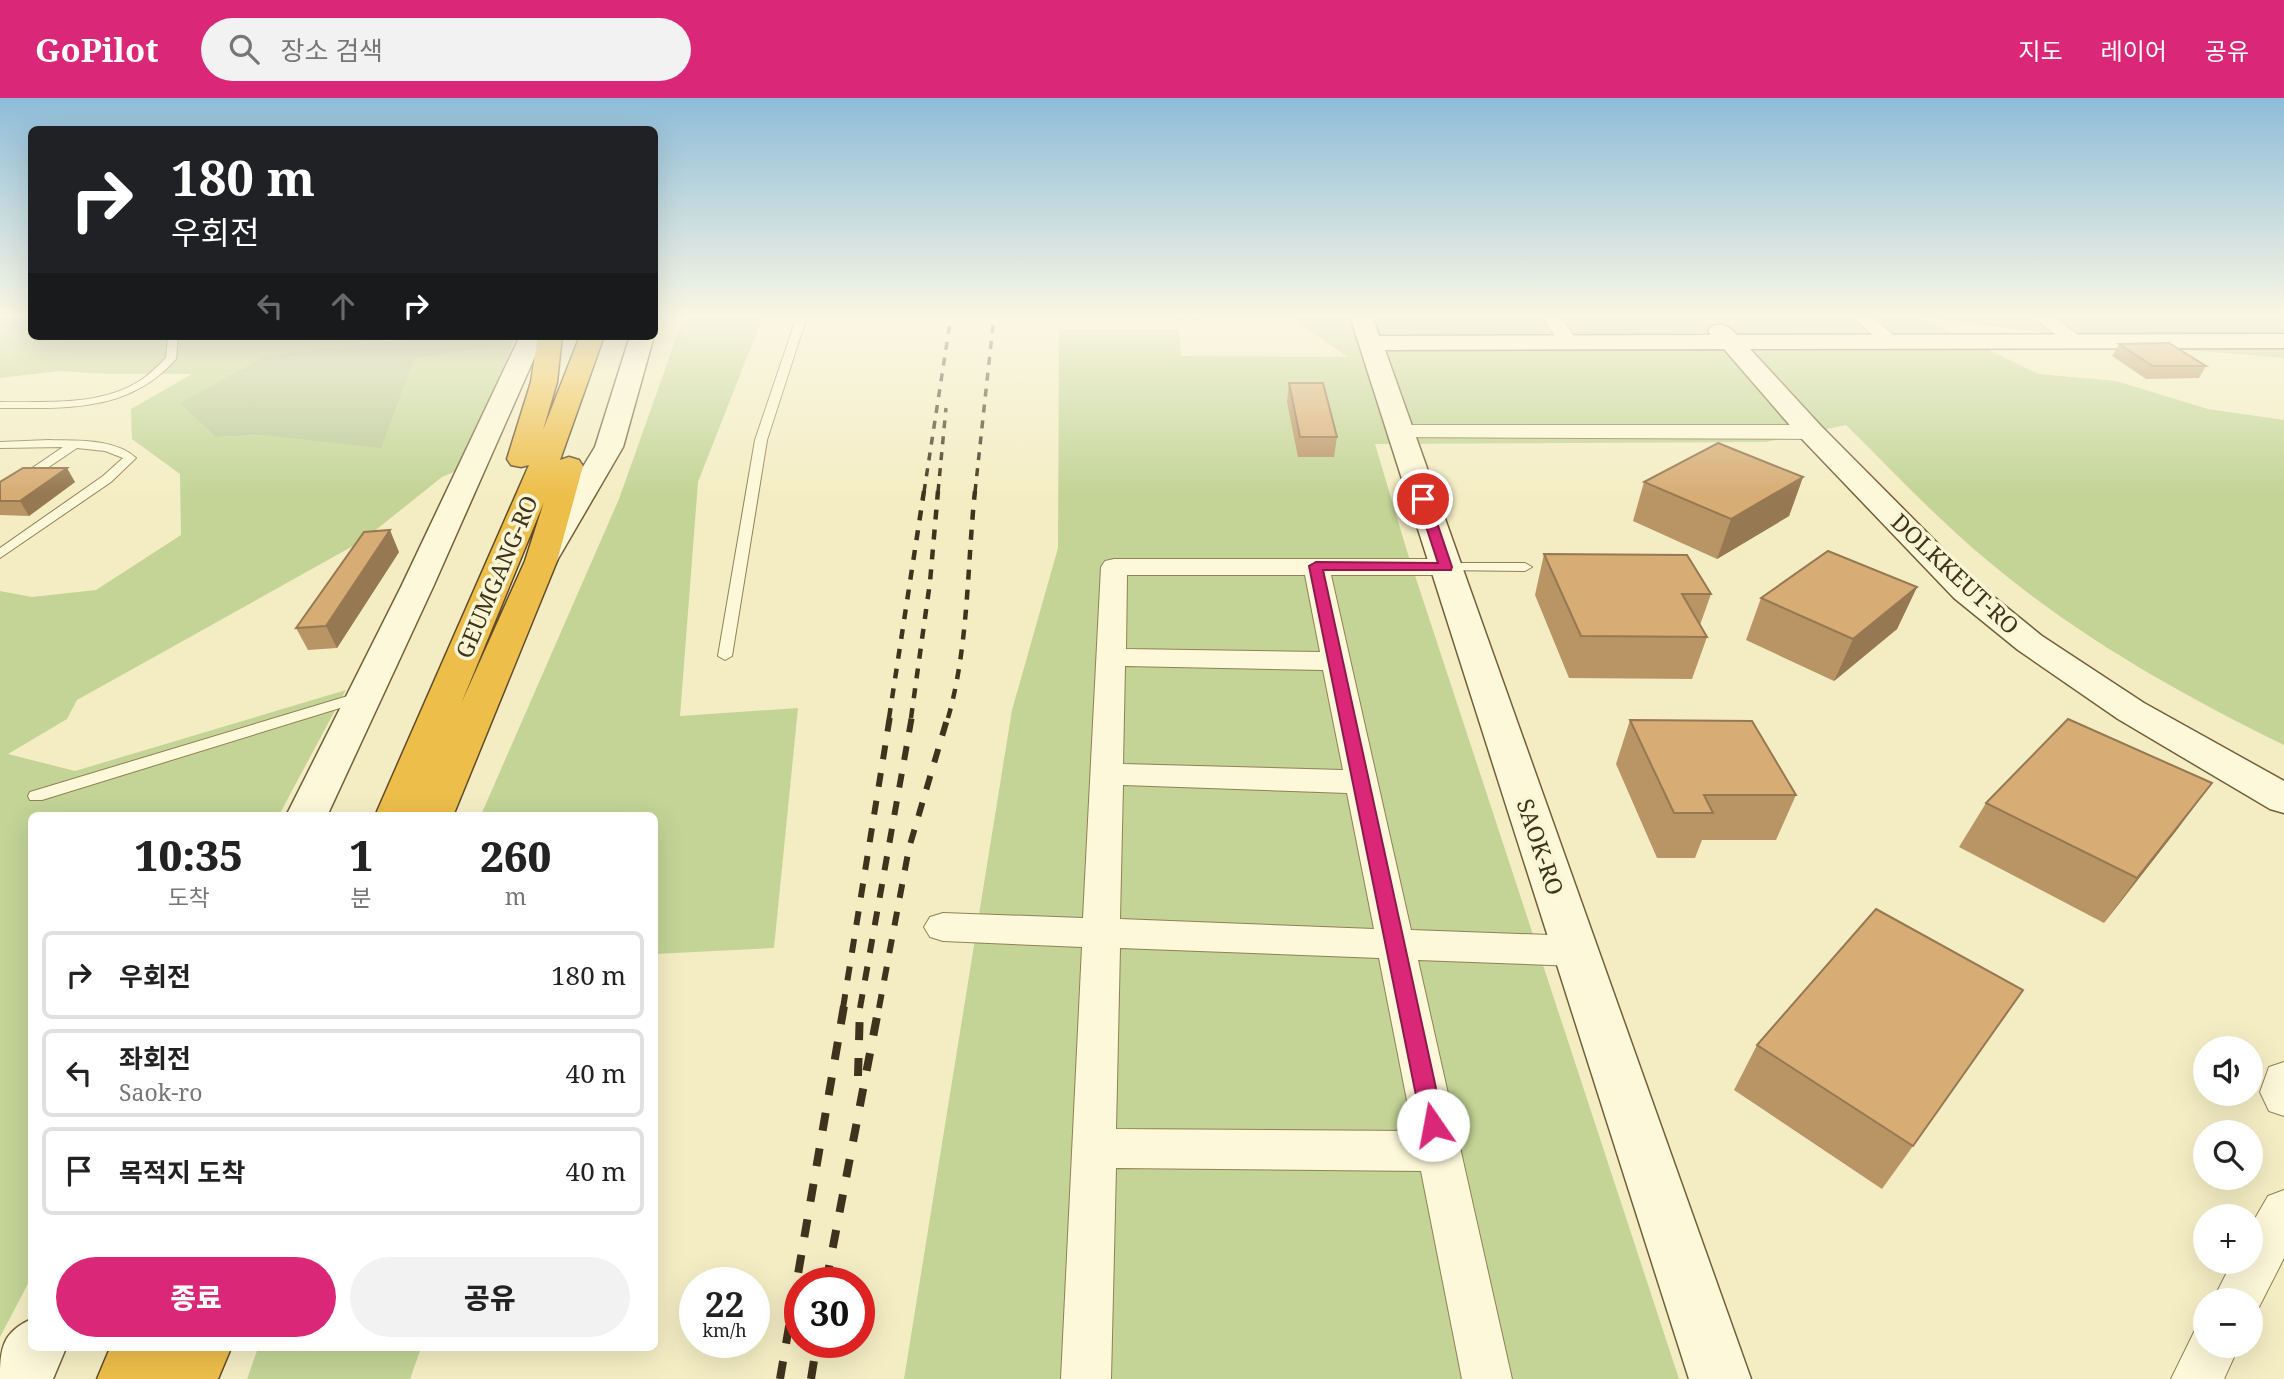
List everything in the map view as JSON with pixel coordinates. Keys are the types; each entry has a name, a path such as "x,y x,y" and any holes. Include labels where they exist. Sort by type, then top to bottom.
{"highway":[{"path":"390,812 456,640 531,433 545,376"},
{"name":"GEUMGANG-RO","path":"397,812 522,519 577,376"},
{"name":"GEUMGANG-RO","path":"434,812 541,561 557,501 599,376"},
{"path":"128,1379 141,1351"},
{"path":"186,1379 199,1351"}],"street":[{"path":"308,812 513,376"},
{"path":"541,561 609,447 630,376"},
{"name":"SAOK-RO","path":"1382,376 1720,1379"},
{"name":"DOLKKEUT-RO","path":"1760,376 1811,432 1966,591 2030,643 2131,711 2284,799"},
{"path":"1401,432 1811,432"},
{"path":"1316,566 1487,1379"},
{"path":"1086,1379 1114,567 1446,567"},
{"path":"1111,657 1336,661"},
{"path":"1107,774 1362,782"},
{"path":"943,927 1576,951"},
{"path":"2284,1080 2281,1092 2284,1098"},
{"path":"1094,1148 1438,1151"},
{"path":"2244,1288 2284,1211"},
{"path":"19,1379 34,1351"},
{"path":"2196,1379 2207,1358"}],"lane":[{"path":"0,405 111,397 145,382 152,376"},
{"path":"725,656 761,440 782,376"},
{"path":"0,444 75,444 123,452 130,458 107,479 0,554"},
{"path":"0,496 75,444"},
{"path":"1446,567 1525,567"},
{"path":"36,796 363,696"}],"green space":[{"path":"189,376 254,376 216,437 263,435 381,376 500,376 463,468 442,477 362,541 77,700 67,719 8,754 75,771 346,690 281,812 28,812 28,1284 0,1337 0,591 32,597 96,590 181,535 180,474 132,439 131,409"},
{"path":"230,376 408,376 381,448 263,435 216,437 180,403"},
{"path":"663,376 740,376 698,482 680,716 798,708 774,948 658,954 658,812 482,812 619,499"},
{"path":"1059,376 2059,376 2116,381 2208,409 2284,420 2284,745 2168,684 2057,614 1969,545 1846,425 1766,442 1375,444 1406,548 1679,1379 904,1379 1012,710 1058,548"},
{"path":"257,1351 420,1351 410,1379 247,1379"}],"building":[{"path":"1289,383 1323,383 1337,437 1300,437"},
{"path":"1718,443 1803,477 1731,519 1644,482"},
{"path":"23,468 67,468 20,501 0,501 0,482"},
{"path":"390,530 326,626 296,628 364,532"},
{"path":"1828,551 1917,587 1853,639 1761,598"},
{"path":"1544,554 1687,555 1711,594 1682,594 1707,637 1581,636"},
{"path":"2068,719 2212,783 2137,878 1986,803"},
{"path":"1630,720 1752,721 1796,795 1704,795 1713,813 1674,813"},
{"path":"1876,909 2023,990 1913,1146 1757,1045"}],"railway":[{"path":"924,492 942,376"},
{"path":"975,492 988,376"},
{"path":"938,492 946,408"},
{"path":"889,718 924,491"},
{"path":"911,718 930,582 938,491"},
{"path":"948,718 964,634 975,491"},
{"path":"843,1008 890,716"},
{"path":"860,1008 912,716"},
{"path":"879,1008 909,848 948,716"},
{"path":"780,1379 844,1006"},
{"path":"858,1076 860,1006"},
{"path":"829,1267 879,1006"},
{"path":"811,1379 814,1358"}],"route":[{"path":"1423,499 1446,567 1316,566 1433,1125"}]}
